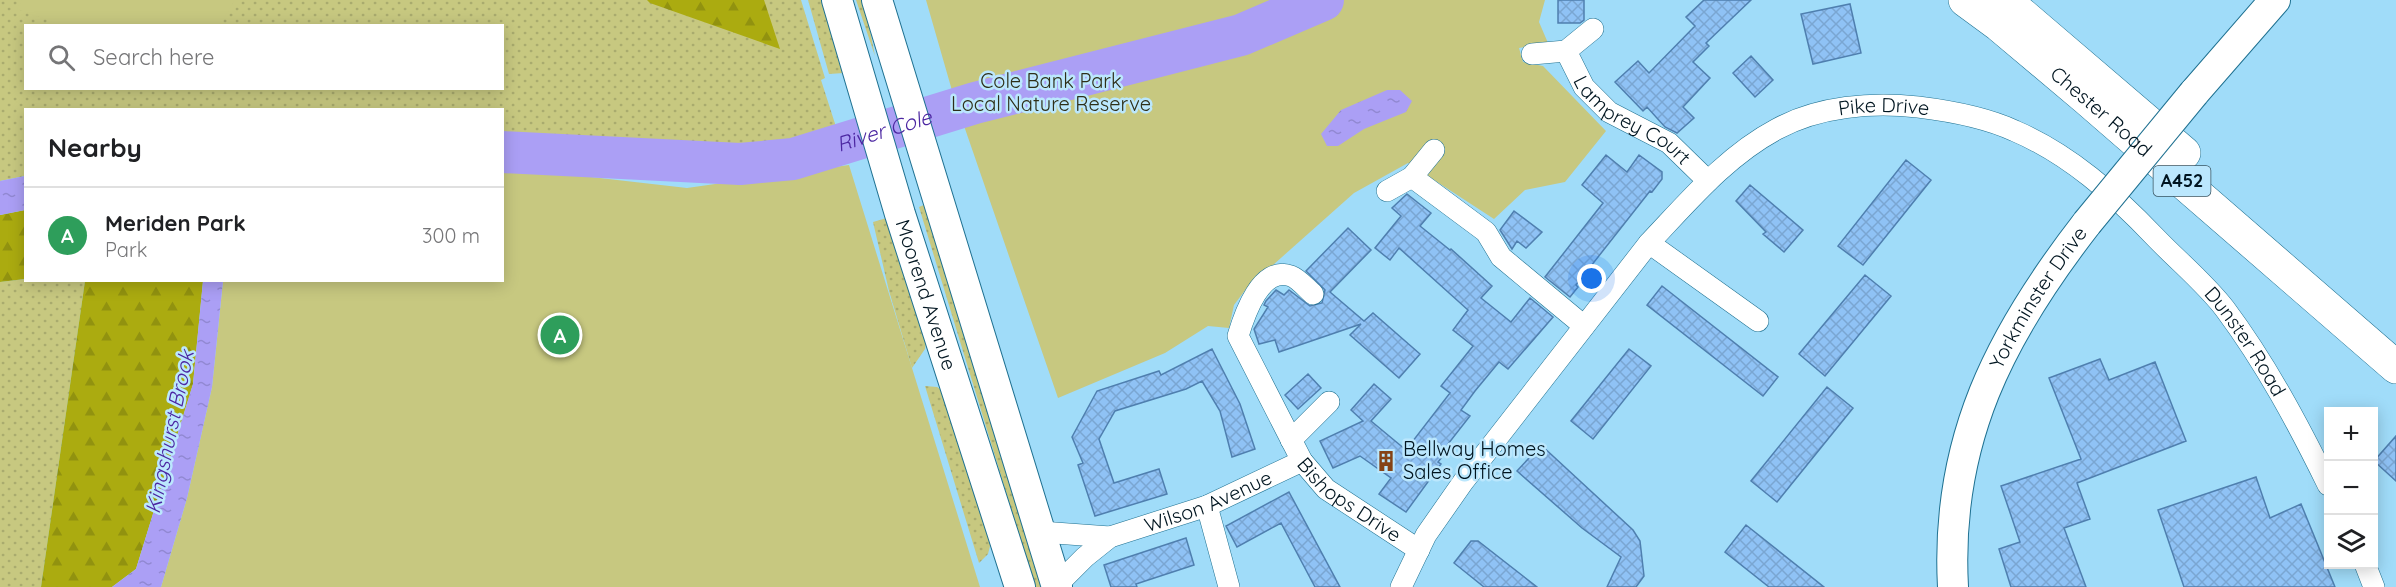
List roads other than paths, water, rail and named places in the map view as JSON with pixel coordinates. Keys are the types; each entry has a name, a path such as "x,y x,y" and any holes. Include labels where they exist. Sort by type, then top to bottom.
{"highway":[{"name":"Chester Road","path":"1965,0 1999,25 2087,99 2396,367"},
{"name":"Chester Road","path":"2005,0 2112,89 2396,343"}],"street":[{"name":"Moorend Avenue","path":"837,0 900,214 1020,587"},
{"name":"Moorend Avenue","path":"877,0 893,59 1057,586"},
{"name":"Yorkminster Drive","path":"1953,587 1953,524 1963,457 1985,387 2019,318 2086,223 2193,93 2275,0"},
{"name":"Lamprey Court","path":"1532,54 1566,51 1593,29"},
{"name":"Lamprey Court","path":"1566,51 1584,87 1609,112 1670,143 1708,181"},
{"name":"Pike Drive","path":"1401,587 1419,550 1463,482 1648,243 1708,181 1748,147 1779,128 1857,106 1888,104 1952,111 2015,130 2076,164 2136,217"},
{"path":"1387,191 1412,177 1434,150"},
{"path":"1412,177 1486,232 1501,257 1584,326"},
{"name":"Dunster Road","path":"2136,217 2223,308 2296,419 2324,477"},
{"path":"1648,243 1758,321"},
{"name":"Bishops Drive","path":"1312,294 1292,276 1283,274 1273,278 1257,290 1246,306 1238,336 1302,461 1326,489 1419,550"},
{"name":"Bishops Drive","path":"1291,440 1329,402"},
{"name":"Wilson Avenue","path":"1057,586 1085,557 1110,537 1207,506 1302,461"},
{"path":"1207,506 1229,587"},
{"name":"Wilson Avenue","path":"1041,532 1110,537"},
{"path":"2367,569 2374,587"}],"water":[{"path":"1387,90 1400,90 1412,101 1406,112 1364,129 1338,146 1327,146 1321,134 1341,110"},
{"path":"24,176 24,210 0,215 0,181"},
{"path":"203,282 223,282 212,387 187,498 161,587 112,587 136,569 193,384"}],"waterway":[{"name":"River Cole","path":"504,152 740,164 793,159 975,103 1241,35 1323,0"}],"place":[{"name":"Meriden Park","path":"560,335"},
{"name":"Bellway Homes Sales Office","path":"1386,461"}],"park label":[{"name":"Cole Bank Park Local Nature Reserve","path":"1051,92"}],"water label":[{"name":"Kingshurst Brook","path":"170,432"}]}
